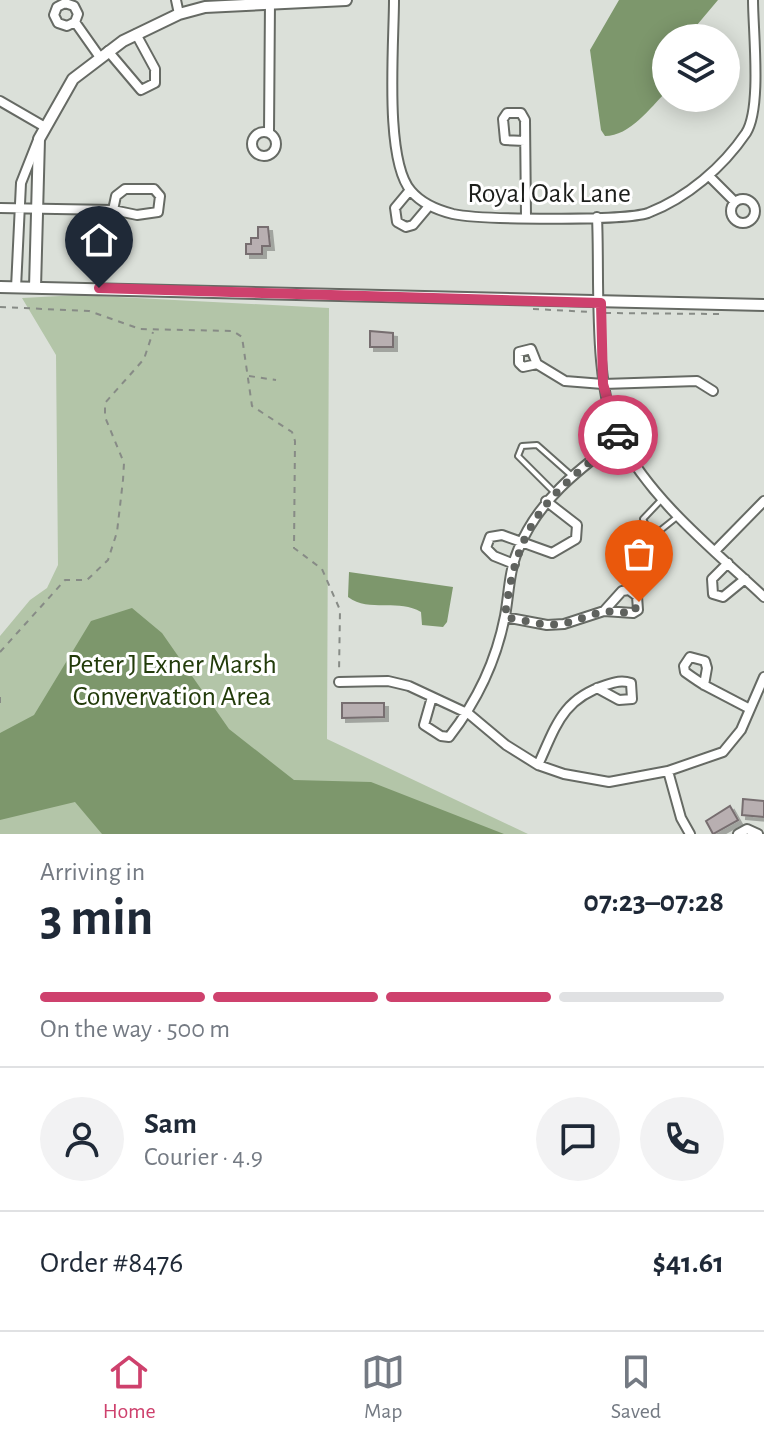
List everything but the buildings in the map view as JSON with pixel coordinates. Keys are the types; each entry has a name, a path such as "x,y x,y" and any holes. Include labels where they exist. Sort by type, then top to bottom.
{"street":[{"path":"176,0 179,14"},
{"path":"16,288 18,209 25,170 73,79 104,53 179,14 205,7 346,0"},
{"path":"394,0 397,163 410,190"},
{"name":"Royal Oak Lane","path":"429,206 413,225 406,227 397,222 395,208 410,190 429,206 456,215 597,217 646,214 709,176 748,130 753,104 753,0"},
{"path":"269,132 270,2"},
{"path":"75,22 141,90 155,83 155,69 136,34"},
{"path":"0,101 45,127"},
{"path":"35,288 39,139"},
{"path":"525,141 526,217"},
{"path":"709,176 735,202"},
{"path":"0,208 113,210 137,215 158,212 160,196 154,189 125,189 116,196 113,210"},
{"path":"597,217 603,384 619,439 664,498 764,597"},
{"path":"0,287 764,305"},
{"path":"537,364 565,381 603,384 697,381 713,391"},
{"path":"432,697 424,725 441,736 449,737 469,714 492,663 505,617 514,564 522,543 554,492 619,439"},
{"path":"514,564 489,552 488,541 502,535 552,553 576,539 577,525 546,501"},
{"path":"715,551 764,501"},
{"path":"728,563 712,579 713,594 723,597 745,579"},
{"path":"505,617 547,625 564,624 604,611"},
{"path":"339,682 388,681 432,697 469,714 506,745 538,765 564,774 609,782 668,771 723,752 741,730 764,677"},
{"path":"704,685 750,709"},
{"path":"538,765 563,712 571,702 597,688"},
{"path":"668,771 681,818 690,834"},
{"path":"738,834 747,829 758,834"}],"lane":[{"path":"554,492 518,456 522,446 537,445 572,476"},
{"path":"664,498 643,519 648,529 657,533 680,515"}],"path":[{"path":"0,307 89,311 140,329 238,333 246,348 252,406 292,432 295,441 294,548 322,569 340,610 339,682"},
{"path":"0,652 65,580 87,580 108,560 117,532 124,463 105,417 105,403 144,359 154,330"},
{"path":"248,375 276,380"},
{"path":"0,697 0,705"}],"green space":[{"name":"Peter J Exner Marsh Convervation Area","path":"79,295 329,308 327,739 528,834 0,834 0,636 30,600 47,588 58,565 56,355 22,298"}],"shaded area":[{"path":"619,0 718,0 698,24 652,24 652,107 631,126 614,135 605,136 601,130 590,50"},
{"path":"349,572 453,587 447,622 443,627 422,625 421,612 412,608 356,602 348,597"},
{"path":"132,608 162,633 229,729 294,780 371,782 504,834 102,834 75,802 0,820 0,733 34,715 91,621"}],"way so far":[{"path":"618,435 619,439 562,483 546,501 517,551 509,580 505,617 547,625 564,624 604,611 633,613 638,610 639,602"}],"route":[{"path":"99,288 213,294 310,293 601,303 603,384 618,435"}]}
